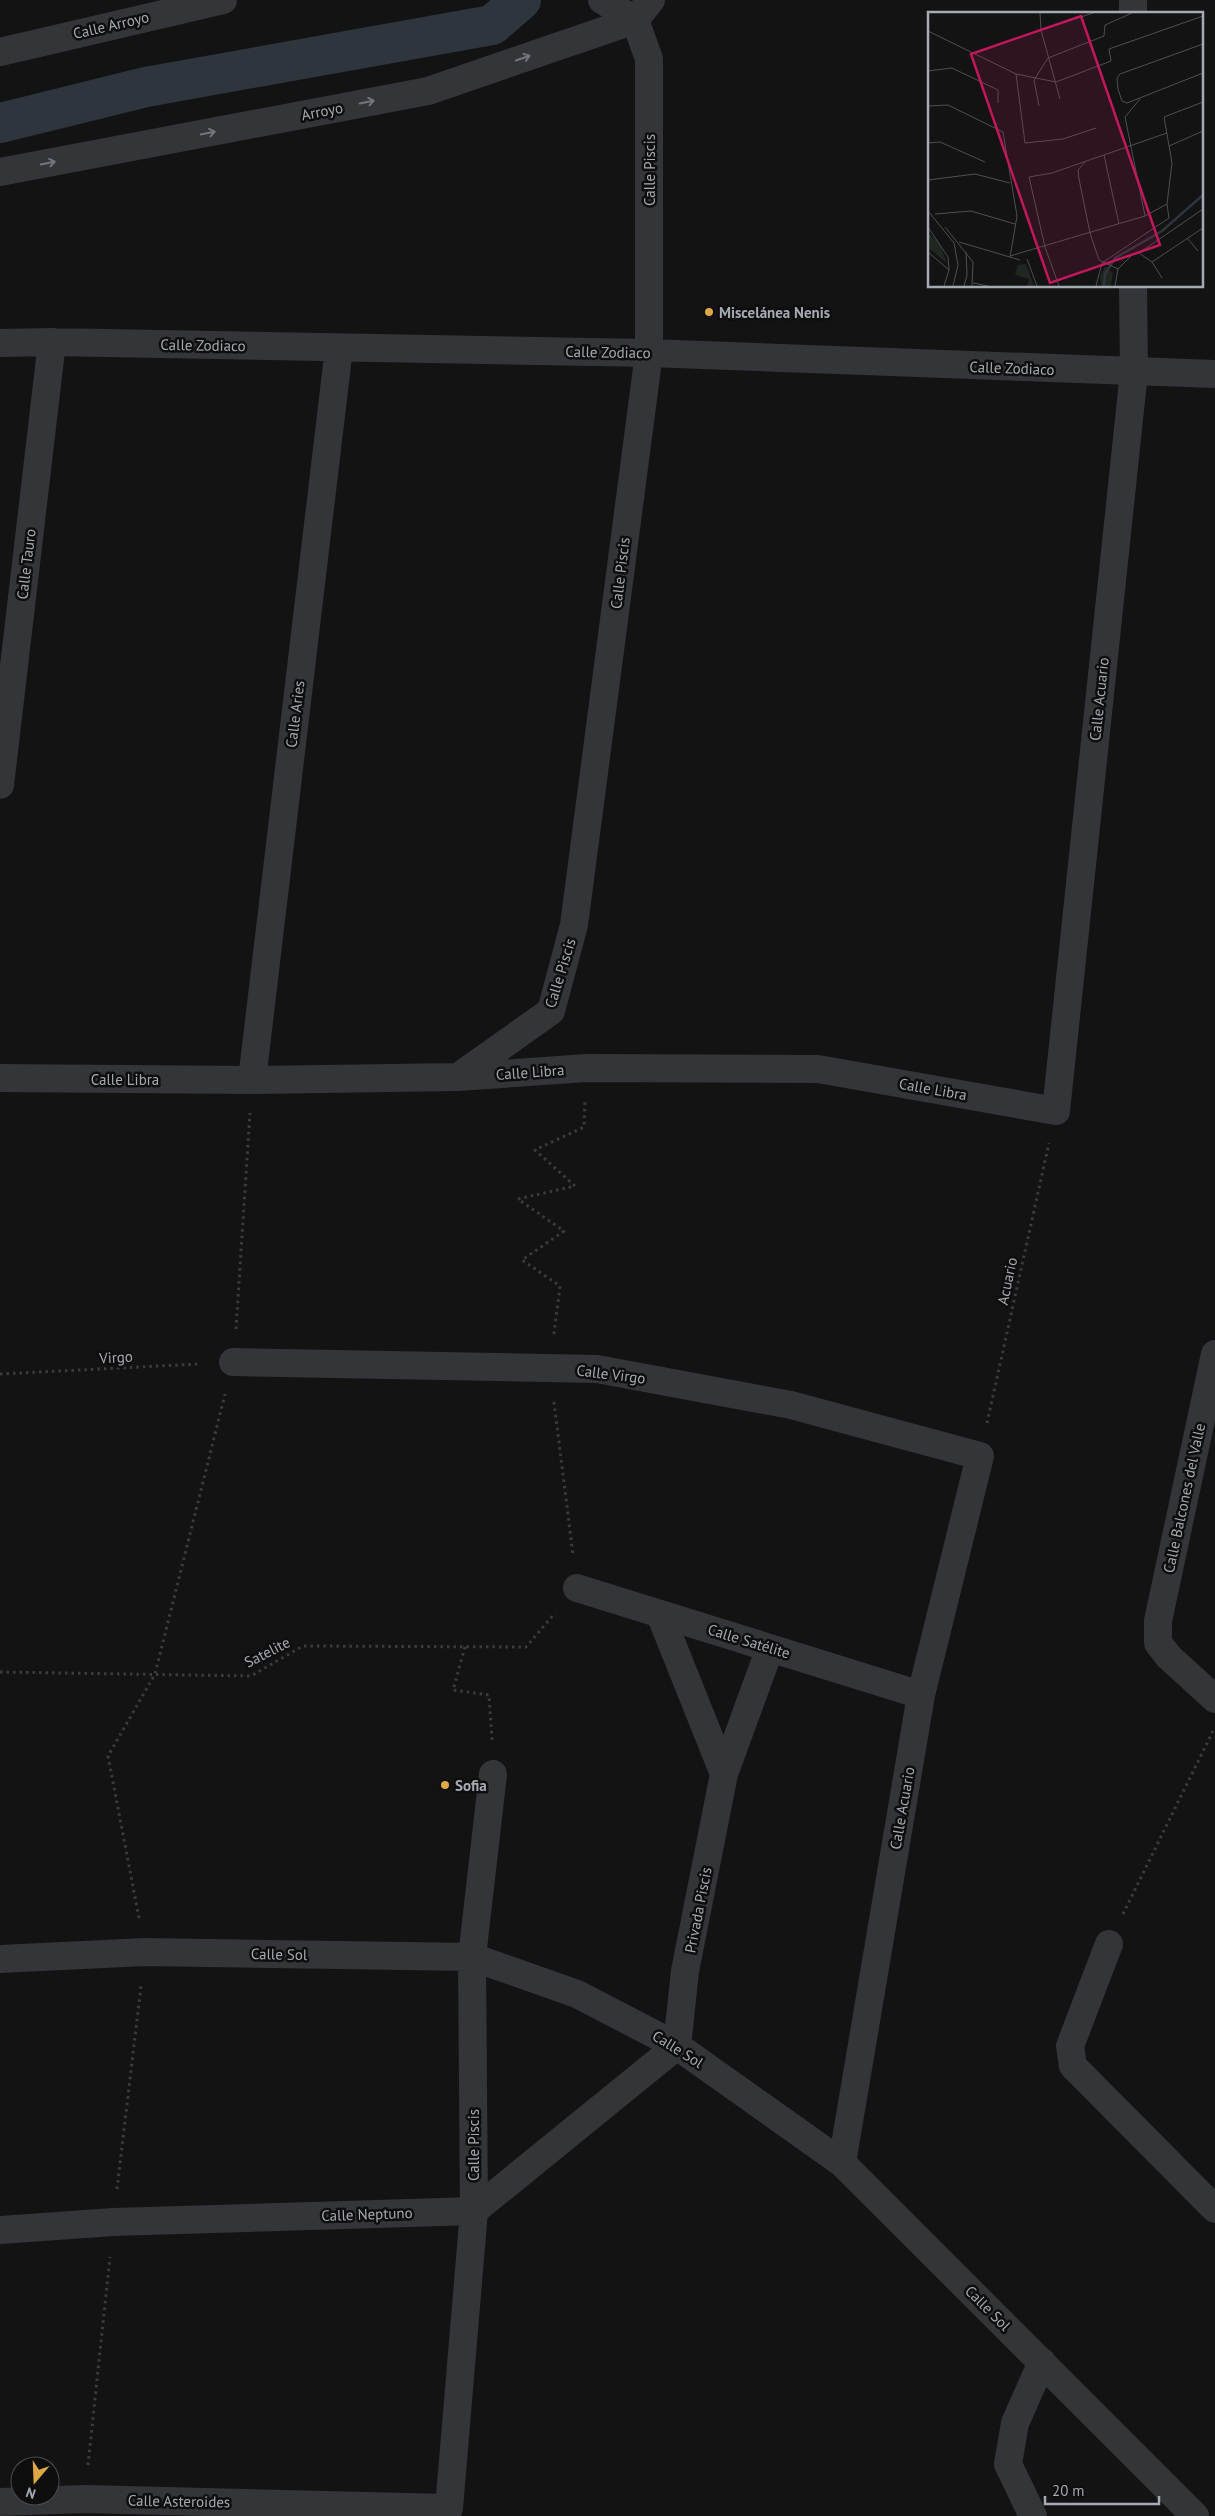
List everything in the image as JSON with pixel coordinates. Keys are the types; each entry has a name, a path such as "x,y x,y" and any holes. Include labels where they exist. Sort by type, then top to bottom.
{"street":[{"name":"Calle Arroyo","path":"0,52 224,0"},
{"path":"602,0 643,10"},
{"name":"Arroyo","path":"0,172 428,91 643,10"},
{"name":"Calle Piscis","path":"458,1077 551,1011 575,915 649,353 649,60 643,10"},
{"name":"Calle Acuario","path":"1056,1111 1134,372 1133,288"},
{"name":"Calle Zodiaco","path":"0,343 52,342 649,353 1215,374"},
{"name":"Calle Tauro","path":"0,785 52,342"},
{"name":"Calle Aries","path":"252,1080 339,348"},
{"name":"Calle Libra","path":"0,1078 252,1080 458,1077 586,1068 818,1070 1056,1111"},
{"name":"Calle Balcones del Valle","path":"1215,1354 1158,1621 1158,1643 1169,1657 1215,1699"},
{"name":"Calle Virgo","path":"234,1362 597,1369 790,1405 980,1456"},
{"name":"Calle Acuario","path":"842,2163 921,1695 980,1456"},
{"name":"Calle Satélite","path":"577,1588 921,1695"},
{"path":"660,1614 724,1774"},
{"name":"Privada Piscis","path":"677,2046 686,1971 724,1774 770,1648"},
{"name":"Calle Piscis","path":"447,2512 474,2211 472,1957 493,1774"},
{"path":"1108,1944 1070,2046 1073,2066 1215,2209"},
{"name":"Calle Sol","path":"0,1960 145,1952 472,1957 576,1994 677,2046 842,2163 1195,2516"},
{"path":"474,2211 677,2046"},
{"name":"Calle Neptuno","path":"0,2230 113,2222 474,2211"},
{"path":"1033,2516 1008,2464 1015,2423 1042,2362"},
{"name":"Calle Asteroides","path":"0,2502 85,2499 447,2512"}],"path":[{"path":"577,1588 549,1368 560,1286 522,1260 564,1231 518,1199 575,1186 535,1150 584,1127 586,1068"},
{"path":"85,2499 113,2222 145,1952 108,1756 155,1674 234,1362 252,1080"},
{"name":"Acuario","path":"980,1456 1056,1111"},
{"name":"Virgo","path":"0,1374 234,1362"},
{"name":"Satelite","path":"0,1672 251,1676 303,1646 526,1648 577,1588"},
{"path":"465,1647 452,1690 489,1695 493,1774"},
{"path":"1108,1944 1215,1726"}],"waterway":[{"path":"0,123 146,87 492,25 521,0"}],"place":[{"name":"Miscelánea Nenis","path":"709,312"},
{"name":"Sofia","path":"445,1785"}]}
